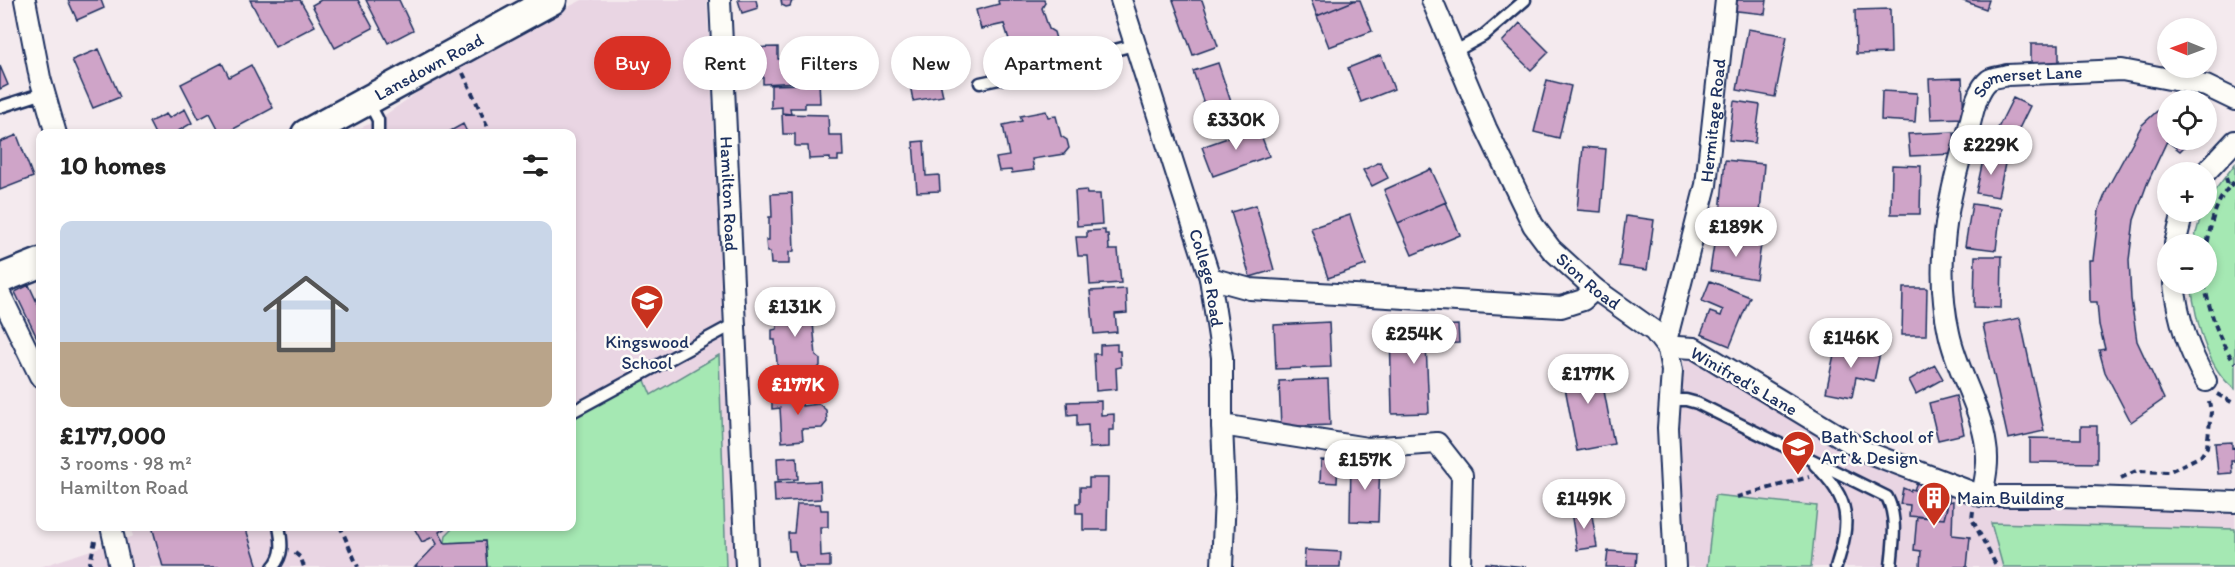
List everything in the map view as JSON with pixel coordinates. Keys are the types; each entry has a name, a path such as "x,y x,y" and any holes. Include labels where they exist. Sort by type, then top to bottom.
{"street":[{"path":"25,0 44,93 55,129"},
{"name":"Lansdown Road","path":"315,129 552,0"},
{"name":"Hamilton Road","path":"720,0 746,567"},
{"name":"College Road","path":"1121,0 1210,278 1221,357 1225,496 1222,567"},
{"name":"Sion Road","path":"1432,0 1486,128 1533,225 1551,249 1595,290 1654,331 1666,347"},
{"name":"Hermitage Road","path":"1666,347 1706,185 1726,0"},
{"name":"Somerset Lane","path":"1979,494 1987,466 1986,447 1983,429 1948,333 1944,305 1942,239 1957,169 1980,94 1990,80 2007,75 2122,70 2206,86 2235,100"},
{"path":"2215,162 2235,141"},
{"path":"0,279 36,265"},
{"path":"1210,278 1250,290 1561,307 1583,300 1595,290"},
{"path":"1215,309 1250,290"},
{"path":"0,294 36,368"},
{"path":"2175,294 2184,337 2207,391"},
{"path":"1666,347 1672,371 1668,428 1675,567"},
{"name":"Winifred's Lane","path":"1666,347 1694,348 1864,451 1979,494 2235,502"},
{"path":"1222,424 1367,448 1437,443 1462,475 1460,567"},
{"path":"103,532 120,567"}],"lane":[{"path":"1454,52 1483,36 1525,0"},
{"path":"980,83 1134,45"},
{"path":"0,107 44,93"},
{"path":"368,101 378,120 378,129"},
{"path":"576,410 736,322"},
{"path":"1671,400 1697,403 1887,497 1892,506 1894,523 1891,567"},
{"path":"1806,457 1837,489 1846,513 1845,538 1836,567"},
{"path":"273,567 279,560 282,543 280,531"}],"path":[{"path":"453,54 489,129"},
{"path":"2210,234 2219,199 2229,187"},
{"path":"2206,294 2213,324 2223,346 2235,363"},
{"path":"2114,479 2136,471 2168,472 2201,456 2207,447 2211,412 2207,391"},
{"path":"1737,497 1823,473"},
{"path":"1979,494 1972,519 1997,567"},
{"path":"342,531 358,567"},
{"path":"89,567 103,532"}],"shaded area":[{"name":"Kingswood School","path":"582,0 707,0 709,36 683,36 683,90 711,90 735,567 40,567 133,536 131,531 576,531 576,129 358,129 378,120 462,61"},
{"name":"Bath School of Art & Design","path":"1690,357 1988,503 2235,508 2235,567 1684,567 1677,421 1683,364 1685,359"}],"green space":[{"path":"2235,164 2235,389 2216,369 2209,355 2199,326 2192,294 2217,294 2217,234 2196,234 2199,222 2217,222 2217,188"},
{"path":"719,355 726,567 487,567 485,541 445,543 446,535 450,531 576,531 576,415 644,378 651,395"},
{"path":"1715,495 1817,506 1811,567 1707,567"},
{"path":"1991,523 2235,529 2235,567 2003,567"}],"building":[{"path":"68,0 101,0 104,8 77,20"},
{"path":"250,0 300,0 315,26 275,47"},
{"path":"321,0 358,0 373,28 335,48 312,5"},
{"path":"366,0 399,0 413,30 388,43"},
{"path":"738,0 756,0 758,8 742,13"},
{"path":"781,0 796,0 786,7 782,5"},
{"path":"999,0 1044,0 1042,8 1049,29 1055,36 1008,36 1004,24 981,29 976,10 999,4"},
{"path":"1173,0 1202,0 1218,46 1193,55"},
{"path":"1311,0 1356,0 1317,16"},
{"path":"1360,0 1372,31 1329,47 1317,16"},
{"path":"1730,0 1767,0 1765,14 1728,10"},
{"path":"1961,0 1989,0 1986,9"},
{"path":"1890,9 1891,53 1856,54 1855,10"},
{"path":"1520,23 1549,52 1531,70 1502,42"},
{"path":"1748,29 1787,36 1775,97 1737,90"},
{"path":"2031,44 2059,44 2059,70 2031,70"},
{"path":"767,47 778,47 779,83 767,84"},
{"path":"99,49 120,97 93,108 72,60"},
{"path":"1381,55 1394,89 1361,102 1348,68"},
{"path":"222,63 229,77 251,65 273,108 233,129 218,129 210,113 199,119 181,84"},
{"path":"1218,63 1239,126 1214,134 1193,71"},
{"path":"0,66 8,85 0,89"},
{"path":"1962,78 1964,118 1931,119 1929,79"},
{"path":"1547,80 1571,86 1559,138 1534,132"},
{"path":"771,85 779,85 779,90 819,90 820,103 805,103 805,108 790,108 791,114 782,113 782,107 771,108"},
{"path":"911,90 942,90 943,96 913,101"},
{"path":"1882,91 1917,93 1915,122 1881,120"},
{"path":"2013,98 2030,106 2011,145 1994,136"},
{"path":"1734,101 1760,105 1755,143 1729,140"},
{"path":"185,109 192,123 182,129 152,129 149,122 166,114 169,118"},
{"path":"1046,111 1048,117 1056,116 1061,136 1067,140 1069,148 1064,154 1032,159 1034,170 1012,173 1011,170 999,171 996,158 1009,156 1003,125 1022,121 1020,116"},
{"path":"2157,111 2157,150 2163,150 2134,220 2129,260 2131,299 2137,341 2164,399 2131,422 2105,372 2099,350 2105,349 2099,325 2097,302 2090,302 2089,260 2093,260 2099,210 2108,187 2142,125"},
{"path":"782,114 828,115 829,135 842,135 843,156 838,156 838,161 830,161 830,158 809,159 808,146 795,146 795,134 783,134"},
{"path":"463,124 466,129 454,129"},
{"path":"1258,127 1269,156 1213,176 1202,147"},
{"path":"1954,132 1955,154 1910,156 1908,134"},
{"path":"17,135 33,177 0,190 0,142"},
{"path":"924,141 926,176 939,175 940,191 917,192 913,142"},
{"path":"1583,147 1606,149 1601,212 1577,210"},
{"path":"1984,155 2006,159 1998,197 1976,193"},
{"path":"1725,160 1764,164 1759,226 1719,223"},
{"path":"1380,162 1388,178 1372,186 1363,170"},
{"path":"1892,165 1921,166 1920,214 1891,214"},
{"path":"1431,169 1446,202 1398,223 1384,190"},
{"path":"1086,190 1087,194 1100,194 1102,224 1077,226 1075,191"},
{"path":"792,193 794,251 789,252 789,264 771,264 766,240 769,240 769,217 772,217 771,194"},
{"path":"1446,202 1460,235 1412,255 1398,223"},
{"path":"1972,204 2001,208 1996,250 1965,246"},
{"path":"1256,205 1274,270 1250,277 1231,212"},
{"path":"1350,215 1366,265 1328,278 1311,228"},
{"path":"1626,216 1654,220 1647,270 1619,266"},
{"path":"1105,230 1105,234 1108,234 1109,250 1118,250 1121,283 1090,285 1088,256 1078,256 1076,237 1087,237 1087,231"},
{"path":"1715,238 1761,245 1756,279 1710,271"},
{"path":"1975,256 2002,256 2001,308 1974,307"},
{"path":"1710,281 1750,297 1730,346 1701,334 1710,312 1721,316 1723,310 1702,301"},
{"path":"29,285 36,300 36,336 15,292"},
{"path":"1903,288 1927,288 1926,335 1902,335"},
{"path":"1126,289 1127,313 1115,314 1117,332 1094,334 1090,291"},
{"path":"811,300 816,356 820,359 820,366 815,371 778,374 775,340 772,340 772,330 777,329 776,301"},
{"path":"2020,318 2044,431 2008,439 1983,325"},
{"path":"1329,322 1331,367 1276,369 1274,325"},
{"path":"1458,325 1459,343 1426,344 1429,413 1392,414 1390,328"},
{"path":"1117,344 1121,367 1116,368 1117,389 1096,391 1094,354 1100,354 1100,345"},
{"path":"1836,345 1880,353 1874,381 1856,377 1852,397 1826,392"},
{"path":"1598,359 1614,444 1577,451 1561,366"},
{"path":"1935,365 1943,379 1916,394 1909,380"},
{"path":"1328,379 1330,425 1281,427 1279,381"},
{"path":"801,393 802,406 819,404 826,410 827,422 822,428 802,429 803,440 782,442 780,408 772,409 772,395"},
{"path":"1956,396 1964,434 1938,440 1929,403"},
{"path":"1101,401 1101,415 1114,414 1114,430 1109,430 1109,447 1089,448 1088,425 1077,426 1077,414 1068,415 1067,402"},
{"path":"2081,426 2097,426 2097,463 2030,462 2030,438 2081,439"},
{"path":"2232,442 2232,448 2235,447 2235,461 2231,461 2232,473 2218,474 2215,443"},
{"path":"797,457 798,479 778,480 777,458"},
{"path":"1321,460 1338,461 1337,483 1320,482"},
{"path":"1351,460 1380,461 1378,522 1350,521"},
{"path":"1089,478 1108,478 1107,530 1083,530 1083,513 1076,513 1076,503 1080,503 1080,487 1089,487"},
{"path":"1918,479 1951,492 1944,519 1909,516 1910,505 1900,504 1903,488 1914,490"},
{"path":"820,481 821,499 775,502 774,483"},
{"name":"Main Building","path":"1953,501 1952,535 1970,537 1967,567 1920,567 1921,551 1914,550 1917,516 1944,519 1948,502"},
{"path":"797,504 820,504 821,510 828,510 828,527 820,527 821,557 830,556 830,567 798,567 795,551 789,551 788,533 794,533"},
{"path":"1591,509 1597,547 1577,550 1571,512"},
{"path":"153,531 247,531 258,567 163,567"},
{"path":"416,531 441,531 439,532 445,543 485,541 487,567 415,567 437,544 433,537 422,542"},
{"path":"1305,550 1341,552 1340,567 1304,567"},
{"path":"1608,551 1637,553 1636,567 1606,567"},
{"path":"1486,563 1526,567 1485,567"}],"place":[{"name":"Kingswood School","path":"647,330"},
{"name":"Bath School of Art & Design","path":"1798,476"},
{"name":"Main Building","path":"1934,527"}]}
